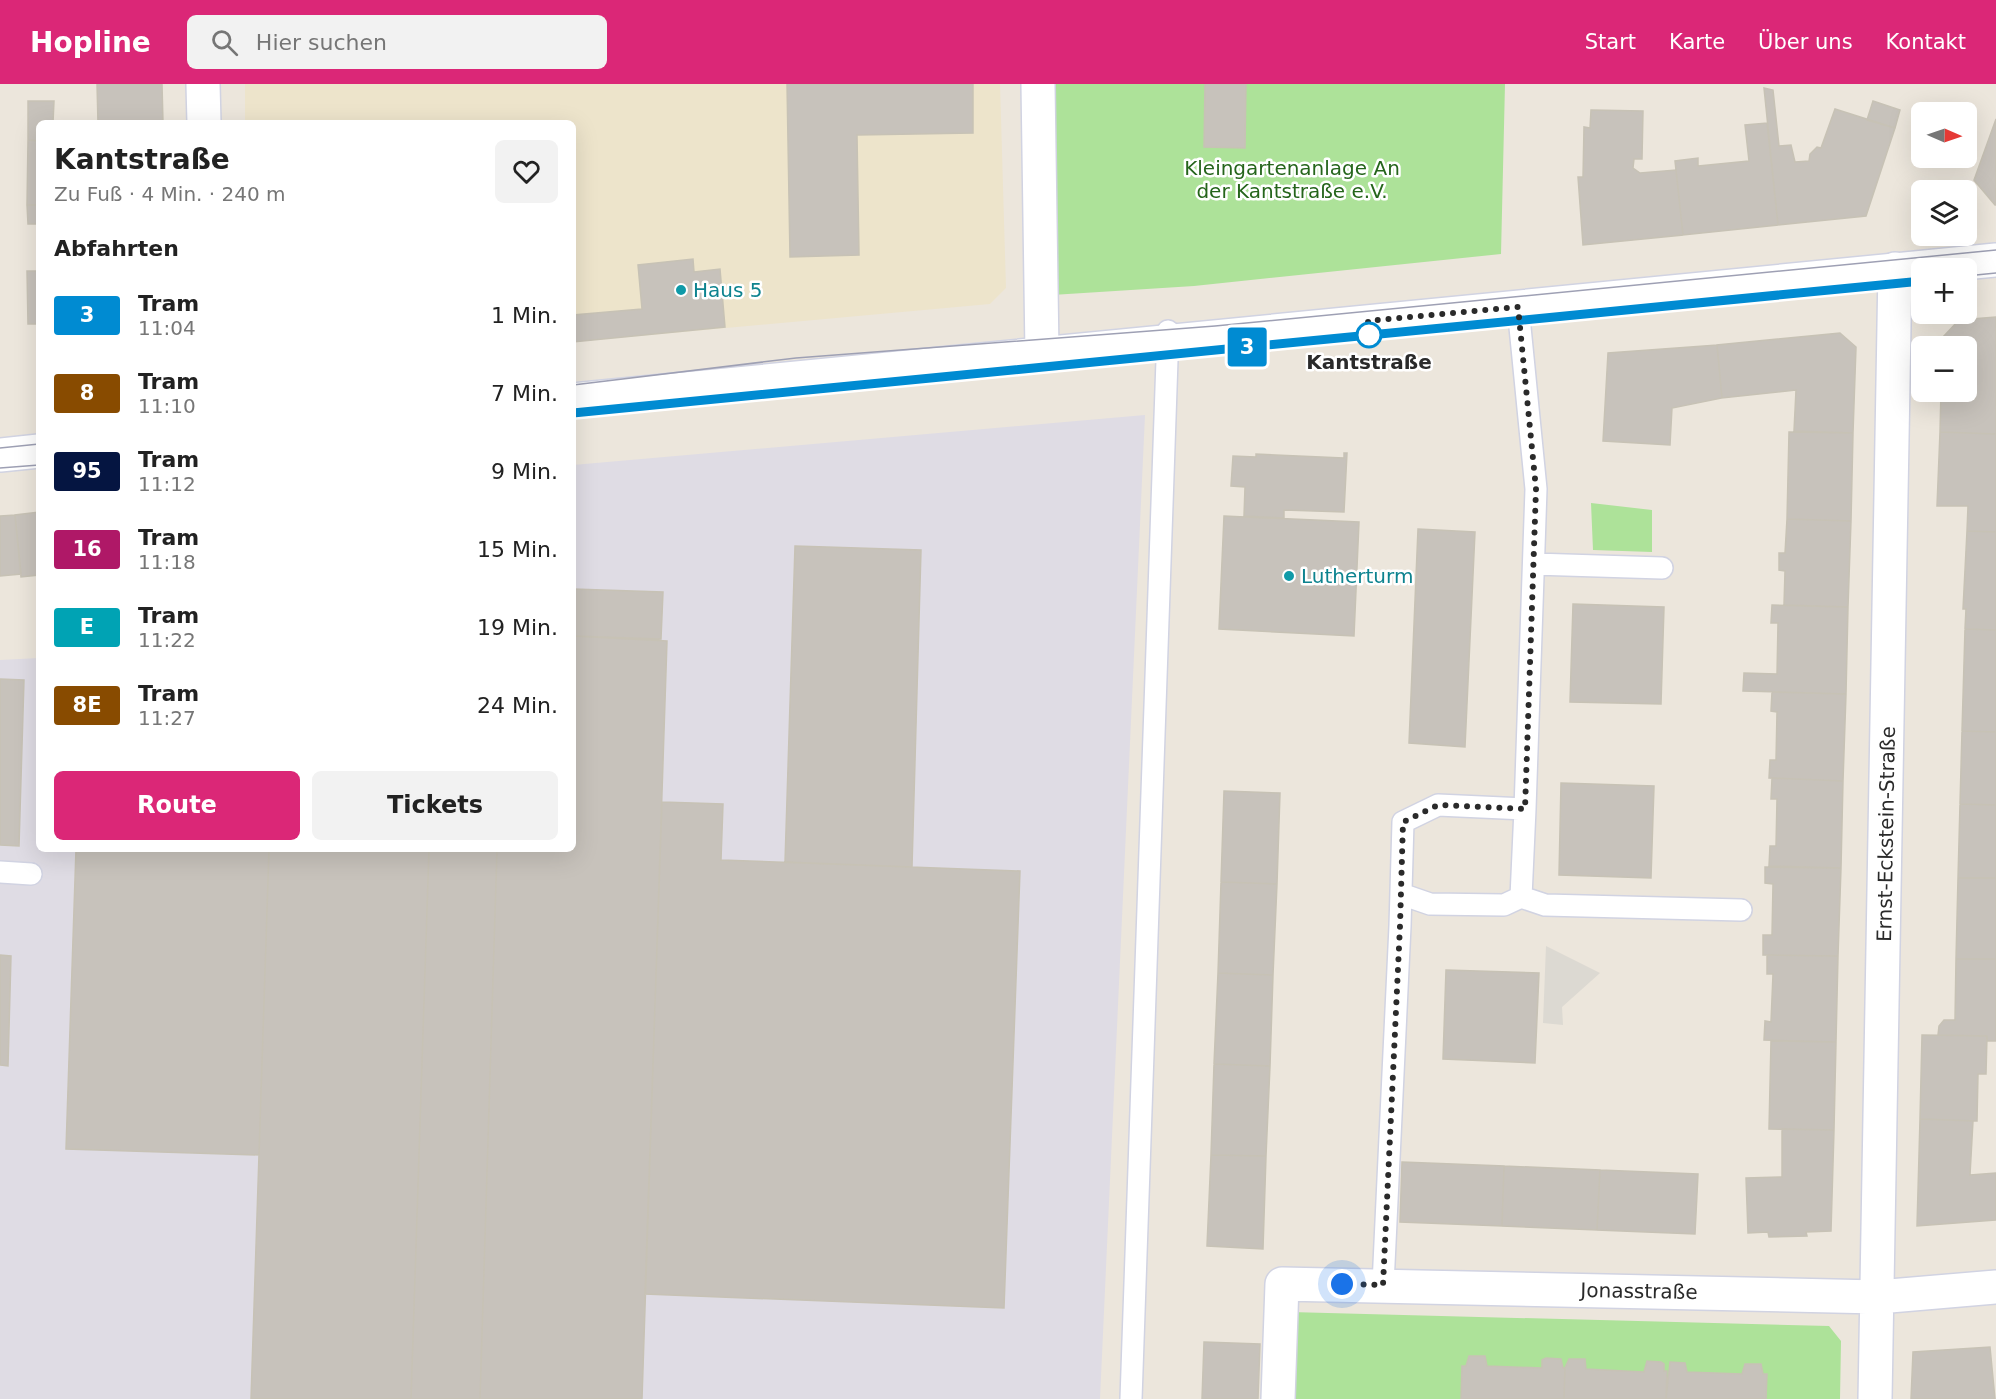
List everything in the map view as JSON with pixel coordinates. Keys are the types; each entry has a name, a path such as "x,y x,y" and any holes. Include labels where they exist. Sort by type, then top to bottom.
{"street":[{"path":"203,84 204,120"},
{"path":"1038,84 1042,354"},
{"path":"576,400 1042,354 1169,336 1518,307 1996,260"},
{"name":"Ernst-Eckstein-Straße","path":"1875,1399 1895,269"},
{"path":"0,455 36,451"},
{"name":"Jonasstraße","path":"1278,1399 1282,1284 1878,1297 1996,1287"}],"lane":[{"path":"1518,307 1536,479 1521,897"},
{"path":"1131,1399 1169,336"},
{"path":"1534,564 1662,568"},
{"path":"1383,1285 1403,822 1438,805 1525,809"},
{"path":"0,872 31,874"},
{"path":"1401,894 1430,904 1504,906 1521,897 1545,905 1741,910"}],"shaded area":[{"path":"245,84 1000,84 1006,288 990,304 576,342 576,120 245,120"},
{"path":"1145,415 1100,1399 0,1399 0,660 36,658 36,852 576,852 576,465"},
{"path":"1546,946 1600,973 1562,1007 1563,1025 1543,1023"}],"green space":[{"name":"Kleingartenanlage An der Kantstraße e.V.","path":"1050,84 1505,84 1501,254 1194,286 1052,295"},
{"path":"1591,503 1652,510 1652,552 1593,550"},
{"path":"1290,1312 1829,1326 1841,1341 1840,1399 1287,1399"}],"building":[{"path":"97,84 162,84 163,120 98,120"},
{"path":"787,84 973,84 973,133 857,135 859,255 790,257"},
{"path":"1205,84 1246,84 1245,148 1204,147"},
{"path":"1764,88 1773,90 1779,146 1791,145 1795,162 1809,161 1810,154 1817,147 1821,148 1835,109 1895,128 1866,216 1778,225"},
{"path":"28,101 54,101 53,120 36,120 36,141 28,140"},
{"path":"1873,101 1900,110 1895,128 1867,120"},
{"path":"1591,110 1643,111 1642,159 1634,159 1633,168 1640,173 1676,170 1683,235 1583,245 1578,177 1583,177 1584,127 1590,128"},
{"path":"1996,119 1996,205 1977,184 1977,180 1974,180"},
{"path":"1767,123 1778,225 1683,235 1675,161 1698,158 1698,166 1749,161 1745,125"},
{"path":"28,140 36,141 36,205 27,205"},
{"path":"27,205 36,205 36,224 28,224"},
{"name":"Haus 5","path":"693,259 694,272 720,269 725,327 576,342 576,315 642,309 638,265"},
{"path":"27,271 36,271 36,324 28,324"},
{"path":"1996,317 1996,434 1940,432 1941,402 1977,402 1977,336 1944,336 1955,324 1977,324 1977,319"},
{"path":"1840,333 1856,347 1853,433 1794,431 1796,390 1722,398 1717,345"},
{"path":"1717,345 1722,398 1672,408 1670,445 1603,441 1608,353"},
{"path":"1789,432 1853,433 1851,521 1787,519"},
{"path":"1940,432 1996,434 1996,532 1967,531 1968,506 1937,506"},
{"path":"1344,453 1347,453 1344,512 1284,510 1284,518 1244,516 1245,487 1231,486 1233,456 1256,457 1256,454 1344,458"},
{"path":"36,512 36,575 21,577 15,515"},
{"path":"15,515 21,574 0,576 0,516"},
{"name":"Lutherturm","path":"1224,516 1359,522 1354,636 1219,629"},
{"path":"1787,519 1851,521 1848,607 1784,605 1785,571 1779,570 1779,553 1785,553"},
{"path":"1418,529 1475,532 1465,747 1409,743"},
{"path":"1967,531 1996,532 1996,630 1965,629 1966,609 1963,609"},
{"path":"795,546 921,550 912,867 785,862"},
{"path":"576,589 663,592 661,639 576,636"},
{"path":"1573,604 1664,607 1661,704 1570,702"},
{"path":"1772,605 1848,607 1846,694 1743,691 1744,673 1777,674 1778,623 1771,623"},
{"path":"1965,629 1996,630 1996,732 1962,731"},
{"path":"576,636 667,641 642,1399 480,1399 497,852 576,852"},
{"path":"0,679 24,680 19,846 0,845"},
{"path":"1772,692 1846,694 1843,781 1769,778 1770,760 1776,760 1777,712 1771,711"},
{"path":"1962,731 1996,732 1996,805 1960,804"},
{"path":"1772,778 1843,781 1841,868 1769,866 1770,846 1776,846 1777,799 1771,799"},
{"path":"1561,783 1654,786 1651,878 1559,875"},
{"path":"1224,791 1280,793 1277,884 1221,882"},
{"path":"662,802 723,804 721,860 1020,871 1004,1308 645,1294"},
{"path":"1960,804 1996,805 1996,878 1958,878"},
{"path":"76,852 269,852 259,1155 66,1149"},
{"path":"269,852 429,852 411,1399 251,1399"},
{"path":"429,852 497,852 480,1399 411,1399"},
{"path":"1765,867 1841,868 1838,956 1763,955 1763,935 1772,935 1773,884 1765,883"},
{"path":"1958,878 1996,878 1996,959 1956,959"},
{"path":"1221,882 1277,884 1273,975 1218,973"},
{"path":"0,955 11,956 8,1066 0,1065"},
{"path":"1767,955 1838,956 1836,1042 1764,1040 1765,1021 1771,1022 1773,974 1767,974"},
{"path":"1956,959 1996,959 1996,1041 1987,1041 1987,1036 1938,1035 1939,1026 1944,1020 1955,1020"},
{"path":"1446,970 1539,973 1535,1063 1443,1059"},
{"path":"1218,973 1273,975 1270,1066 1214,1064"},
{"path":"1922,1035 1987,1036 1986,1074 1978,1074 1977,1121 1920,1119"},
{"path":"1771,1041 1836,1042 1834,1130 1769,1129"},
{"path":"1214,1064 1270,1066 1266,1156 1211,1155"},
{"path":"1920,1119 1973,1121 1970,1175 1996,1173 1996,1220 1917,1226"},
{"path":"1782,1129 1834,1130 1831,1231 1806,1232 1807,1236 1769,1237 1768,1232 1748,1233 1746,1178 1782,1177"},
{"path":"1211,1155 1266,1156 1263,1249 1207,1246"},
{"path":"1402,1162 1504,1166 1502,1226 1400,1222"},
{"path":"1504,1166 1600,1170 1597,1230 1502,1226"},
{"path":"1600,1170 1698,1174 1695,1234 1597,1230"},
{"path":"1204,1342 1260,1344 1258,1399 1202,1399"},
{"path":"1990,1347 1995,1399 1911,1399 1913,1352"},
{"path":"1469,1356 1485,1356 1487,1366 1542,1368 1542,1360 1546,1358 1561,1359 1563,1368 1565,1368 1564,1399 1461,1399 1462,1366 1466,1366"},
{"path":"1569,1359 1585,1359 1586,1369 1644,1372 1647,1361 1661,1362 1664,1364 1664,1371 1667,1371 1666,1399 1564,1399 1565,1368"},
{"path":"1670,1362 1685,1363 1687,1372 1742,1374 1745,1364 1761,1364 1763,1374 1767,1374 1766,1399 1666,1399"}],"tram line":[{"path":"576,385 796,358 1215,326 1996,250"},
{"path":"1977,275 1996,273"},
{"path":"576,413 1911,282"},
{"name":"3","path":"576,413 1911,282"},
{"path":"0,448 36,444"},
{"path":"0,468 36,465"}],"place":[{"name":"Haus 5","path":"681,290"},
{"name":"Kantstraße","path":"1369,335"},
{"name":"Lutherturm","path":"1289,576"}],"route":[{"path":"1342,1284 1383,1285 1403,822 1438,805 1525,809 1536,489 1525,356 1518,307 1368,321 1369,335"}]}
